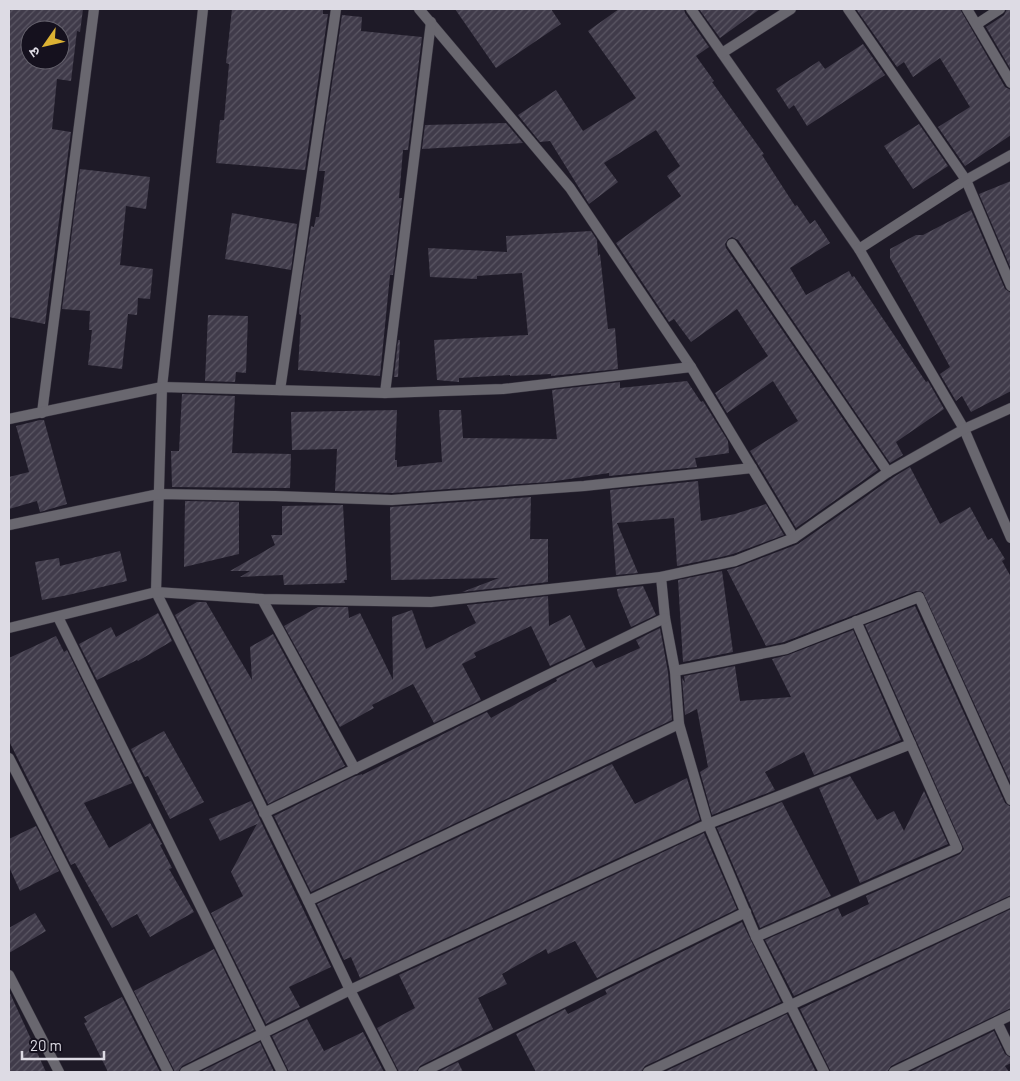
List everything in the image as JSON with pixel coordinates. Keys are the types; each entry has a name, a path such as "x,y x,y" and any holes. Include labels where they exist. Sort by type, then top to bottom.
{"street":[{"path":"42,413 94,9"},
{"path":"203,9 162,386 156,592 350,990 392,1072"},
{"path":"280,390 336,9"},
{"path":"420,9 570,188 691,367 794,538"},
{"path":"691,9 859,249 964,429 1011,538"},
{"path":"722,53 791,9"},
{"path":"848,9 966,180 1011,286"},
{"path":"967,9 1011,83"},
{"path":"977,24 1000,9"},
{"path":"385,393 431,22"},
{"path":"859,249 966,180 1011,155"},
{"path":"732,244 888,472"},
{"path":"9,419 162,386 385,393 503,389 691,367"},
{"path":"9,628 156,592 262,599 431,602 661,577 735,561 794,538 888,472 964,429 1011,408"},
{"path":"9,525 159,494 392,500 584,486 752,468"},
{"path":"661,577 665,618 675,671 679,724 708,824 756,937 824,1072"},
{"path":"675,671 786,649 919,596 1011,800"},
{"path":"262,599 355,769"},
{"path":"58,617 282,1072"},
{"path":"264,813 665,618"},
{"path":"756,937 957,848 856,621"},
{"path":"308,901 679,724"},
{"path":"184,1072 350,990 708,824 911,744"},
{"path":"9,758 168,1072"},
{"path":"648,1072 1011,902"},
{"path":"423,1072 746,912"},
{"path":"9,975 59,1072"},
{"path":"900,1071 1011,1015"},
{"path":"997,1022 1011,1051"}],"building":[{"path":"9,9 83,9 80,32 77,31 71,81 57,79 52,129 71,132 45,324 9,317"},
{"path":"232,9 323,9 323,14 328,14 305,170 216,163 220,120 224,120 229,64 226,63"},
{"path":"455,9 551,9 561,24 496,68"},
{"path":"619,9 684,9 709,47 696,56 714,81 712,82 764,154 762,155 795,206 797,205 810,224 815,220 830,243 790,268 806,295 849,271 926,382 928,381 944,409 896,442 903,455 890,463 738,240 732,237 728,239 725,244 726,248 878,470 796,528 750,451 798,421 773,381 727,413 715,393 768,356 737,309 691,342 674,319 669,322 616,243 681,196 667,176 680,166 656,130 604,163 618,182 589,204 550,141 540,142 518,115 556,90 583,131 636,98 588,31"},
{"path":"699,9 760,9 720,38"},
{"path":"856,9 960,9 1005,87 1011,90 1011,135 965,166 938,127 970,107 940,58 913,77 904,62 897,67"},
{"path":"1007,9 1011,9 1011,70 986,27 1004,15"},
{"path":"342,15 362,17 361,31 422,37 408,150 403,150 399,198 402,198 393,275 390,275 380,376 298,370 300,298 311,226 314,227 316,217 319,217 325,171 319,171"},
{"path":"863,44 885,75 807,126 794,105 789,109 776,89 819,61 825,69"},
{"path":"506,123 523,143 422,149 425,125"},
{"path":"919,124 948,166 913,189 884,146"},
{"path":"80,169 150,177 146,209 126,206 120,265 153,269 150,299 138,298 137,315 128,314 122,369 88,365 92,330 89,330 90,311 62,309"},
{"path":"1011,181 1011,269 979,194"},
{"path":"971,210 1005,289 1011,293 1011,391 971,412 962,396 956,401 940,374 950,367 890,258 890,249 916,235 923,235"},
{"path":"232,213 297,224 291,270 225,259"},
{"path":"591,231 597,240 598,256 600,254 608,329 615,328 618,369 551,376 551,374 459,378 459,382 437,380 434,340 528,335 522,273 477,276 477,279 430,277 428,248 507,252 506,236"},
{"path":"208,315 248,316 246,373 236,372 235,382 205,381"},
{"path":"398,340 400,340 398,377 394,377"},
{"path":"687,381 701,402 703,401 728,441 729,453 695,458 697,467 609,476 609,473 549,482 392,493 335,491 337,449 292,450 291,412 397,410 395,460 397,460 397,467 442,462 439,410 461,410 463,438 557,439 552,390 620,382 620,388"},
{"path":"182,394 235,396 232,453 291,454 290,488 172,487 171,451 179,451"},
{"path":"44,420 67,504 40,512 37,501 9,509 9,477 29,472 16,426"},
{"path":"910,467 940,524 970,507 988,540 992,538 1005,559 1002,561 1011,577 1011,784 923,592 916,591 784,642 766,646 727,570 798,544"},
{"path":"698,481 701,521 735,514 766,504 784,535 733,554 677,566 674,518 617,523 638,573 616,575 610,490"},
{"path":"531,497 530,539 548,539 548,582 462,592 499,578 391,580 390,507"},
{"path":"185,501 239,502 239,554 184,567"},
{"path":"343,505 347,580 344,580 345,583 284,585 283,575 240,577 250,571 230,571 275,545 271,535 282,535 282,506"},
{"path":"120,551 127,581 42,600 35,562 59,558 60,566"},
{"path":"722,571 733,652 683,662 678,580"},
{"path":"643,586 656,615 631,627 617,589"},
{"path":"548,596 549,626 570,615 586,649 550,666 531,626 474,653 476,657 462,664 481,700 434,723 413,684 372,705 374,708 340,727 284,626 318,607 348,607 349,618 360,613 393,680 392,617 412,610 426,649 476,623 467,605"},
{"path":"197,602 206,602 252,680 250,647 273,634 345,766 268,804 175,615"},
{"path":"915,606 1005,803 1011,807 1011,895 794,996 765,940 838,908 842,917 869,904 866,896 960,854 964,849 865,625"},
{"path":"158,613 172,641 138,661 97,680 79,644 111,627 116,637"},
{"path":"660,628 668,672 672,720 311,892 274,816 353,777 362,775 487,712 491,718 557,681 556,679 592,661 596,668 640,648 636,640"},
{"path":"853,630 901,740 814,775 804,752 765,772 775,790 712,815 700,772 708,767 697,709 685,715 682,678 685,683 684,676 735,666 740,701 791,697 772,659 788,655"},
{"path":"56,636 64,652 67,650 132,783 84,803 109,848 150,823 162,844 160,845 172,868 169,869 194,912 150,937 137,914 112,928 75,863 71,865 9,741 9,658"},
{"path":"164,731 204,802 170,819 148,776 145,777 131,749"},
{"path":"612,764 635,804 687,778 700,820 360,978 351,957 344,960 317,904"},
{"path":"850,776 877,820 894,811 904,831 924,791 948,844 860,883 819,788"},
{"path":"251,801 331,967 289,987 300,1007 266,1024 211,913 243,896 231,872 257,824 220,841 209,819"},
{"path":"782,802 831,896 760,928 717,828"},
{"path":"36,826 59,871 20,891 9,867 9,839"},
{"path":"704,833 737,909 597,978 575,941 548,954 546,949 502,974 507,984 478,998 493,1029 420,1066 416,1072 399,1072 377,1028 415,1008 399,975"},
{"path":"1011,909 1011,1008 891,1066 887,1072 831,1072 800,1009"},
{"path":"35,913 46,931 9,953 9,928"},
{"path":"742,922 781,1002 645,1066 641,1072 536,1072 516,1034 565,1009 568,1014 607,994 605,990"},
{"path":"214,949 254,1030 182,1066 178,1072 175,1072 134,991"},
{"path":"9,991 46,1072 9,1072"},
{"path":"122,997 160,1072 108,1072 84,1023 87,1022 84,1017"},
{"path":"787,1014 816,1072 664,1072"},
{"path":"307,1019 324,1051 363,1032 384,1072 289,1072 272,1036"},
{"path":"994,1031 1005,1054 1011,1058 1011,1063 1005,1066 1009,1072 909,1072"},
{"path":"260,1042 274,1072 200,1072"},
{"path":"458,1062 463,1072 438,1072"}]}
